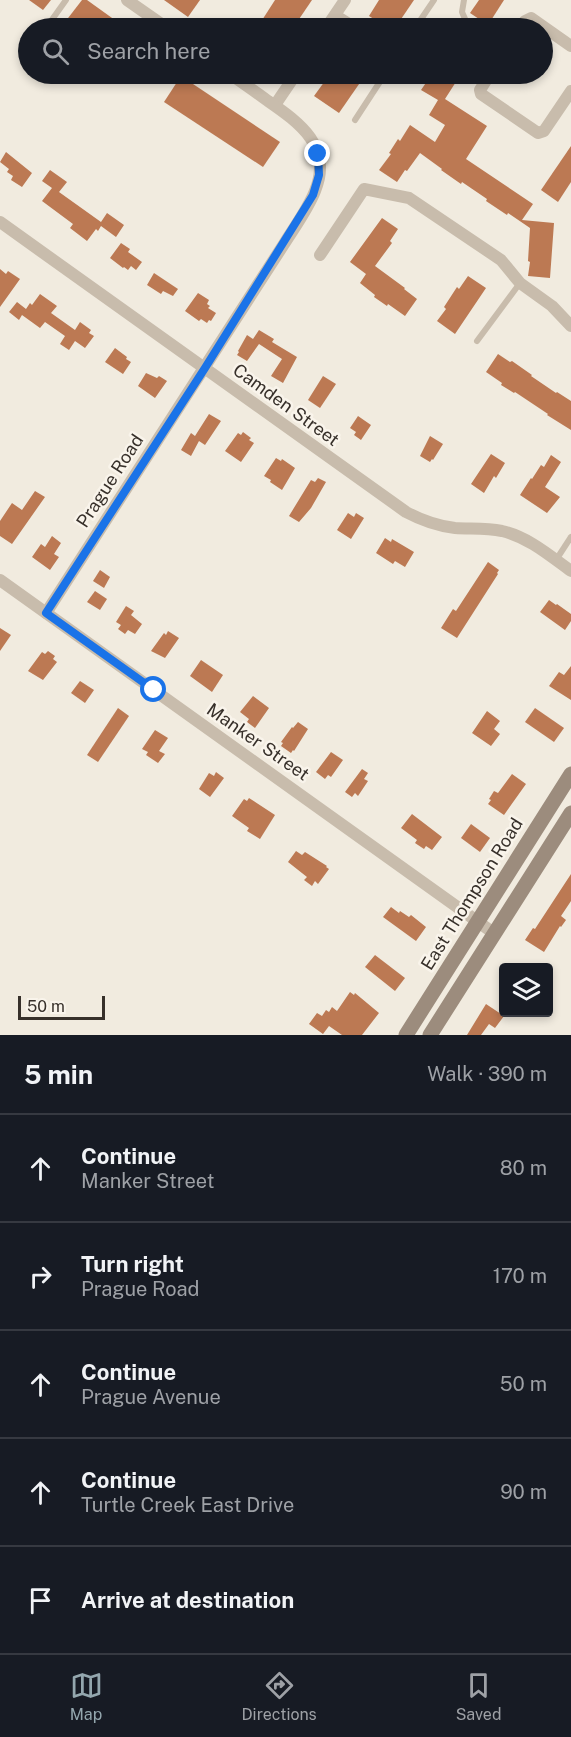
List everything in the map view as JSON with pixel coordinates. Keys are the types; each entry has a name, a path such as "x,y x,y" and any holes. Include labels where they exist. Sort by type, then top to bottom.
{"main road":[{"name":"East Thompson Road","path":"405,1035 571,774"},
{"path":"430,1035 571,813"}],"street":[{"path":"127,0 153,18"},
{"path":"333,18 345,0"},
{"path":"553,33 571,46"},
{"name":"Prague Road","path":"46,613 205,368 313,195 318,180 318,154 309,134 298,122 245,84"},
{"path":"275,105 289,84"},
{"path":"484,84 480,90 481,94 540,133 567,108 571,92"},
{"path":"320,255 364,189 409,198 501,260 520,283 552,306 571,326"},
{"name":"Camden Street","path":"0,222 413,516 443,526 510,533 529,541 571,571"},
{"name":"Manker Street","path":"0,580 495,934"}],"lane":[{"path":"53,18 66,0"},
{"path":"422,18 434,0"},
{"path":"464,0 462,12 465,18"},
{"path":"337,13 345,18"},
{"path":"355,120 379,84"},
{"path":"477,341 520,283"},
{"path":"556,560 569,544 571,537"}],"building":[{"path":"29,0 51,0 43,10"},
{"path":"82,0 87,0 112,18 68,18"},
{"path":"164,0 200,0 188,17"},
{"path":"275,0 312,0 300,18 263,18"},
{"path":"379,0 414,0 402,18 372,18 369,16"},
{"path":"479,0 504,0 492,18 478,18 470,13"},
{"path":"176,84 193,84 280,142 263,167 164,102"},
{"path":"323,84 359,84 339,113 314,96"},
{"path":"425,84 455,84 445,99 487,126 466,159 533,204 522,220 554,223 550,278 528,276 530,228 486,201 487,199 462,182 461,184 420,153 397,182 379,170 391,154 389,153 398,139 400,141 410,125 435,142 445,125 429,115 438,100 421,90"},
{"path":"571,146 571,182 558,202 541,190"},
{"path":"6,152 32,173 22,187 11,180 13,176 7,172 9,169 0,162"},
{"path":"50,170 67,182 59,192 101,222 107,213 124,225 116,237 101,226 87,241 70,228 73,224 42,201 52,188 42,181"},
{"path":"382,218 398,229 390,241 392,243 375,266 417,299 405,316 374,297 375,295 360,283 366,274 350,262"},
{"path":"121,243 130,249 128,252 142,262 136,270 131,266 128,270 123,268 110,258"},
{"path":"0,269 20,279 0,307"},
{"path":"154,273 178,289 173,296 163,291 161,294 147,285"},
{"path":"468,276 486,288 455,334 437,321 457,287 459,289"},
{"path":"198,293 209,300 208,308 216,313 207,323 201,319 199,321 185,311"},
{"path":"40,294 57,306 51,313 75,330 80,322 91,330 89,333 94,336 85,348 75,341 69,350 60,344 65,336 45,322 40,328 22,315 19,320 9,312 17,302 26,309"},
{"path":"259,330 274,339 272,342 297,357 283,383 271,376 282,359 259,344 247,361 237,355 247,335 253,339"},
{"path":"115,348 131,362 123,374 105,362"},
{"path":"498,354 571,401 571,430 501,385 502,383 486,372"},
{"path":"146,373 157,378 159,376 167,381 155,398 138,386"},
{"path":"323,376 336,384 320,408 308,400"},
{"path":"209,414 221,421 205,445 199,441 191,456 181,450 191,433 195,436"},
{"path":"358,416 371,425 361,440 350,428"},
{"path":"243,432 254,443 241,462 225,451 238,433 241,435"},
{"path":"430,436 443,444 430,462 420,456"},
{"path":"491,454 505,463 484,493 471,484"},
{"path":"551,455 561,462 545,487 560,497 547,513 520,495 541,465 544,467"},
{"path":"276,458 281,461 282,459 295,468 282,490 264,476"},
{"path":"318,478 326,482 311,508 299,522 289,516 311,480 315,482"},
{"path":"35,491 45,497 12,544 0,536 0,521 12,503 22,510"},
{"path":"348,513 354,517 356,513 364,518 351,539 337,530"},
{"path":"52,536 61,543 54,554 59,557 50,570 32,557 41,544 45,547"},
{"path":"385,538 391,542 392,539 414,552 405,567 395,561 393,564 376,553"},
{"path":"488,562 499,570 498,574 457,638 441,628 453,609 456,611"},
{"path":"100,570 110,577 104,588 93,581"},
{"path":"95,591 107,599 100,610 87,602"},
{"path":"549,600 571,614 571,621 565,630 540,612"},
{"path":"126,606 134,611 131,615 142,624 135,634 128,630 125,634 118,629 121,625 116,622"},
{"path":"0,628 11,635 0,651"},
{"path":"168,631 179,638 165,658 151,651"},
{"path":"48,651 55,656 53,659 57,662 43,680 28,671 42,652 45,654"},
{"path":"201,660 223,675 212,692 190,676"},
{"path":"571,666 571,700 549,686 559,672 564,675"},
{"path":"80,681 94,690 85,703 71,693"},
{"path":"253,696 269,708 255,728 240,712"},
{"path":"118,708 129,716 98,762 87,755"},
{"path":"535,708 564,728 554,742 525,722"},
{"path":"487,711 500,721 494,729 500,734 491,746 472,733"},
{"path":"298,722 308,729 291,753 281,746 283,743 281,742"},
{"path":"155,730 168,738 159,751 165,754 158,763 146,755 148,752 142,749"},
{"path":"331,752 343,760 331,777 328,775 325,779 316,772"},
{"path":"362,769 368,773 364,779 368,781 358,796 355,793 352,797 345,792"},
{"path":"216,772 224,778 210,797 199,789 209,773 214,776"},
{"path":"512,774 526,784 504,815 488,804 494,791 498,793"},
{"path":"249,798 275,815 260,839 247,831 249,828 232,816 244,799 247,801"},
{"path":"412,814 442,837 432,850 426,846 424,849 415,843 417,840 401,828"},
{"path":"471,824 490,838 480,852 461,838"},
{"path":"296,851 302,855 305,852 329,869 318,884 315,881 312,886 304,880 307,877 288,862"},
{"path":"571,874 571,901 561,916 566,920 544,952 525,940 533,928 535,929"},
{"path":"391,907 409,917 411,915 426,927 416,941 383,917"},
{"path":"375,955 405,978 395,991 365,967"},
{"path":"350,992 354,995 355,993 379,1013 362,1035 342,1035 329,1026 323,1034 309,1024 317,1013 322,1016 332,1007 337,1011"},
{"path":"486,1004 499,1013 499,1017 503,1017 495,1028 489,1024 481,1035 467,1035"}],"route":[{"path":"154,690 46,613 284,244 317,185 318,154"}]}
